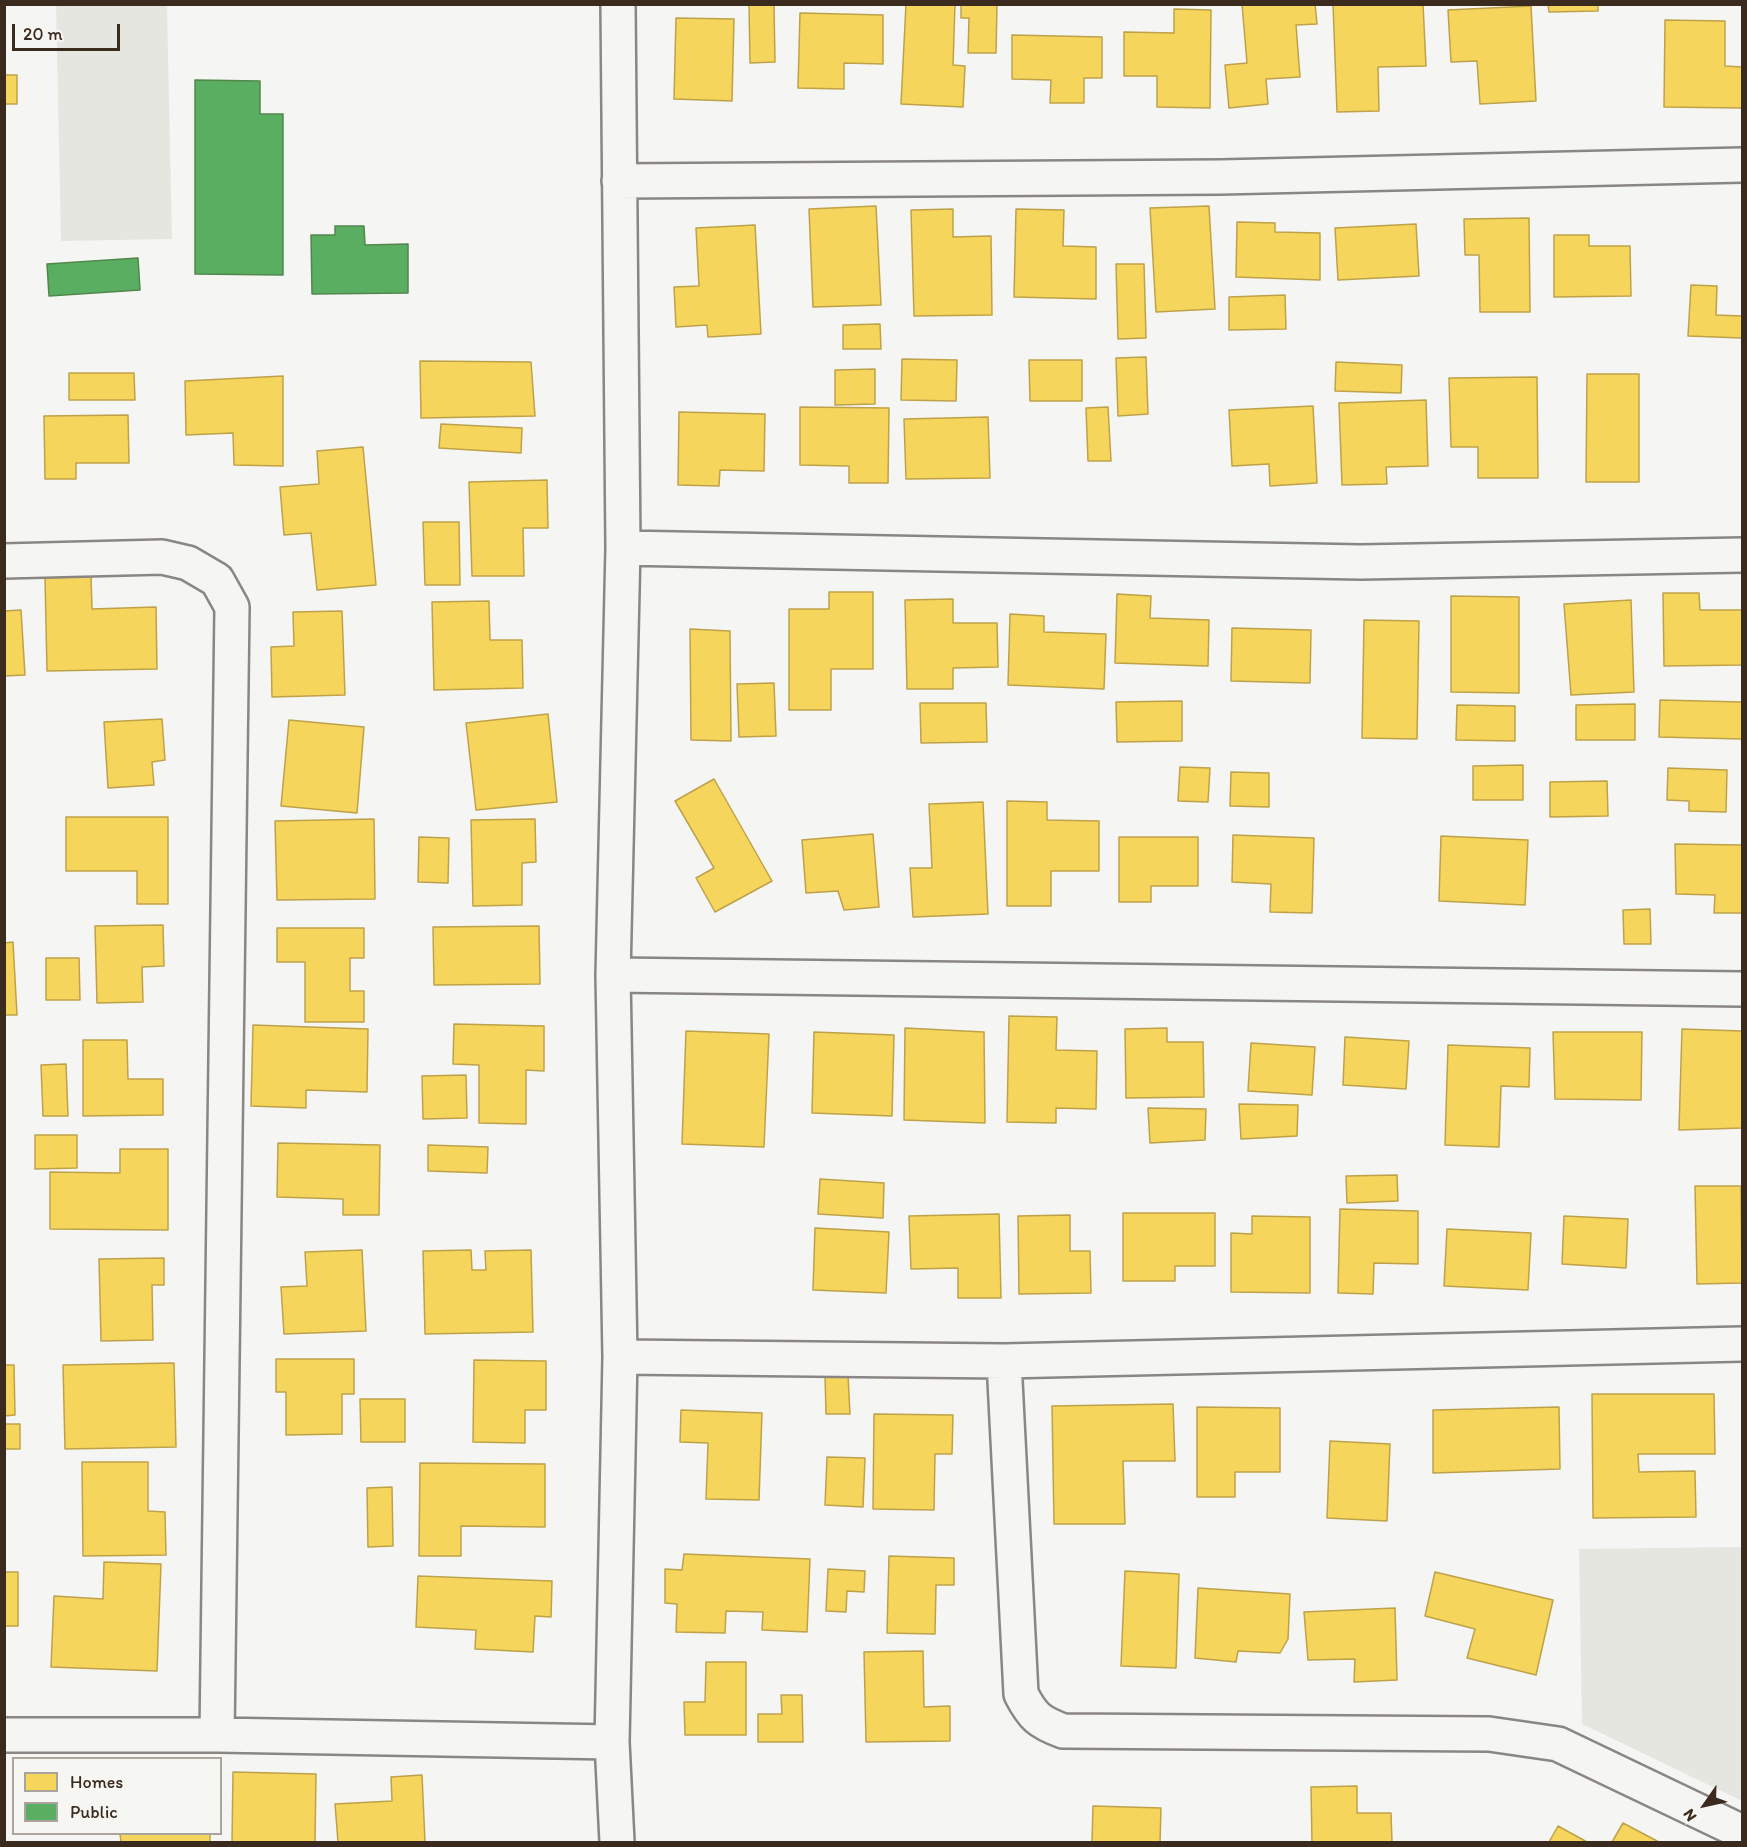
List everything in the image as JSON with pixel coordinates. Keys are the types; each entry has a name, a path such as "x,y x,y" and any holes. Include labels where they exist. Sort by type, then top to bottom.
{"street":[{"path":"616,1842 612,1742 620,1357 613,975 623,548 618,4"},
{"path":"619,181 1232,177 1743,165"},
{"path":"623,548 1361,562 1743,555"},
{"path":"4,561 162,557 188,563 217,580 232,607 217,1735"},
{"path":"613,975 1743,989"},
{"path":"620,1357 1004,1361 1743,1344"},
{"path":"1004,1361 1021,1694 1029,1709 1043,1724 1063,1731 1489,1734 1558,1744 1743,1832"},
{"path":"4,1736 217,1735 612,1742"}],"shaded area":[{"path":"56,5 167,5 172,239 61,241"},
{"path":"1742,1547 1742,1801 1582,1724 1579,1549"}],"building: Homes":[{"path":"749,4 774,4 775,62 750,63"},
{"path":"906,4 955,4 953,65 965,66 963,107 901,104"},
{"path":"961,4 997,4 996,53 968,53 969,18 961,18"},
{"path":"1242,4 1315,4 1317,24 1296,25 1300,77 1266,79 1268,104 1229,108 1225,65 1247,63"},
{"path":"1333,4 1423,4 1426,66 1378,67 1379,111 1337,112"},
{"path":"1548,4 1598,4 1598,11 1549,12"},
{"path":"1531,6 1536,101 1480,104 1477,61 1451,62 1448,10"},
{"path":"1174,9 1211,10 1210,108 1157,107 1157,76 1124,76 1124,32 1174,33"},
{"path":"800,13 883,15 883,64 844,63 844,89 798,88"},
{"path":"676,18 734,19 732,101 674,99"},
{"path":"1665,20 1725,21 1725,66 1742,67 1742,108 1664,107"},
{"path":"1012,35 1102,37 1102,78 1084,78 1084,103 1050,103 1051,80 1012,79"},
{"path":"4,75 17,75 17,104 4,104"},
{"path":"876,206 881,305 813,307 809,209"},
{"path":"1209,206 1215,309 1156,312 1150,208"},
{"path":"953,209 953,237 991,236 992,315 914,316 911,210"},
{"path":"1016,209 1064,210 1063,246 1096,247 1096,299 1014,297"},
{"path":"1529,218 1530,312 1480,312 1479,255 1465,255 1464,219"},
{"path":"1237,222 1275,223 1275,232 1320,233 1320,280 1236,277"},
{"path":"1416,224 1419,276 1338,280 1335,228"},
{"path":"755,225 761,334 708,337 707,325 676,327 674,287 699,286 696,228"},
{"path":"1554,235 1589,235 1589,246 1630,246 1631,296 1554,297"},
{"path":"1116,264 1144,264 1146,338 1118,339"},
{"path":"1691,285 1717,286 1716,315 1742,316 1742,338 1688,336"},
{"path":"1285,295 1286,329 1229,330 1229,297"},
{"path":"880,324 881,349 843,349 843,325"},
{"path":"1146,357 1148,414 1118,416 1116,358"},
{"path":"902,359 957,360 956,401 901,400"},
{"path":"1029,360 1082,360 1082,401 1030,401"},
{"path":"420,361 531,362 535,416 421,418"},
{"path":"1336,362 1402,365 1401,393 1335,391"},
{"path":"875,369 875,404 835,405 835,370"},
{"path":"69,373 134,373 135,400 69,400"},
{"path":"1587,374 1639,374 1639,482 1586,482"},
{"path":"283,376 283,466 234,465 233,433 186,435 185,381"},
{"path":"1537,377 1538,478 1478,478 1478,447 1451,447 1449,378"},
{"path":"1426,400 1428,466 1386,467 1387,484 1342,485 1339,403"},
{"path":"1313,406 1317,483 1270,486 1269,464 1232,466 1229,410"},
{"path":"800,407 889,408 888,483 849,483 849,466 800,465"},
{"path":"1108,407 1111,461 1088,461 1086,408"},
{"path":"679,412 765,414 764,471 720,470 719,486 678,485"},
{"path":"128,415 129,463 76,463 76,479 45,479 44,416"},
{"path":"988,417 990,478 906,479 904,419"},
{"path":"441,424 522,428 521,453 439,448"},
{"path":"363,447 376,585 317,590 311,533 284,535 280,487 319,484 317,451"},
{"path":"547,480 548,528 523,528 524,576 472,576 469,482"},
{"path":"423,522 459,522 460,585 425,585"},
{"path":"91,576 92,609 156,607 157,669 47,671 45,578"},
{"path":"829,592 873,592 873,669 831,669 831,710 789,710 789,609 829,609"},
{"path":"1663,593 1699,593 1700,610 1742,610 1742,665 1664,666"},
{"path":"1117,594 1151,596 1150,618 1209,620 1208,666 1115,663"},
{"path":"1451,596 1519,597 1519,693 1451,692"},
{"path":"953,599 953,623 997,623 998,667 953,668 953,689 907,689 905,600"},
{"path":"1631,600 1634,692 1571,695 1564,604"},
{"path":"489,601 490,640 522,640 523,688 434,690 432,602"},
{"path":"21,610 25,675 4,676 4,611"},
{"path":"342,611 345,695 272,697 271,647 294,646 293,612"},
{"path":"1010,614 1044,616 1044,632 1106,634 1104,689 1008,685"},
{"path":"1364,620 1419,621 1417,739 1362,738"},
{"path":"1232,628 1311,630 1310,683 1231,681"},
{"path":"690,629 730,631 731,741 691,740"},
{"path":"774,683 776,736 739,737 737,684"},
{"path":"1660,700 1742,702 1742,739 1659,737"},
{"path":"1182,701 1182,741 1117,742 1116,702"},
{"path":"920,703 986,703 987,742 921,743"},
{"path":"1635,704 1635,740 1576,740 1576,705"},
{"path":"1457,705 1515,706 1515,741 1456,740"},
{"path":"548,714 557,802 476,810 466,723"},
{"path":"162,719 165,760 152,762 154,785 108,788 104,722"},
{"path":"289,720 364,727 357,813 281,806"},
{"path":"1523,765 1523,800 1473,800 1473,766"},
{"path":"1180,767 1210,768 1208,802 1178,801"},
{"path":"1668,768 1727,770 1726,812 1689,811 1689,801 1667,800"},
{"path":"1231,772 1269,773 1269,807 1230,806"},
{"path":"714,779 772,881 715,912 696,878 714,868 675,801"},
{"path":"1607,781 1608,816 1550,817 1550,782"},
{"path":"1007,801 1047,802 1047,820 1099,821 1099,871 1051,871 1051,906 1007,906"},
{"path":"983,802 988,914 913,917 910,868 932,868 929,804"},
{"path":"66,817 168,817 168,904 137,904 137,871 66,871"},
{"path":"374,819 375,899 277,900 275,821"},
{"path":"535,819 536,862 522,863 522,905 473,906 471,820"},
{"path":"873,834 879,907 844,910 838,891 806,893 802,840"},
{"path":"1233,835 1314,838 1312,913 1270,912 1271,884 1232,882"},
{"path":"1441,836 1528,840 1525,905 1439,901"},
{"path":"419,837 449,838 448,883 418,882"},
{"path":"1119,837 1198,837 1198,886 1151,886 1151,902 1119,902"},
{"path":"1675,844 1742,845 1742,913 1714,913 1715,895 1676,894"},
{"path":"1650,909 1651,944 1624,944 1623,910"},
{"path":"163,925 164,966 142,967 143,1002 97,1003 95,926"},
{"path":"539,926 540,984 434,985 433,927"},
{"path":"277,928 364,928 364,958 350,958 350,991 364,991 364,1022 305,1022 305,962 277,962"},
{"path":"13,942 17,1015 4,1015 4,943"},
{"path":"46,958 79,958 80,1000 46,1000"},
{"path":"1009,1016 1057,1017 1056,1050 1097,1051 1096,1109 1056,1108 1056,1123 1007,1122"},
{"path":"454,1024 544,1026 544,1071 526,1070 526,1124 479,1123 479,1065 453,1064"},
{"path":"253,1025 368,1029 367,1092 306,1090 306,1108 251,1106"},
{"path":"905,1028 984,1032 985,1123 904,1120"},
{"path":"1167,1028 1167,1042 1203,1042 1204,1097 1126,1098 1125,1029"},
{"path":"1682,1029 1742,1031 1742,1128 1679,1130"},
{"path":"686,1031 769,1034 764,1147 682,1144"},
{"path":"814,1032 894,1035 892,1116 812,1113"},
{"path":"1553,1032 1642,1032 1641,1100 1555,1099"},
{"path":"1345,1037 1409,1041 1406,1089 1343,1085"},
{"path":"83,1040 127,1040 128,1079 163,1079 163,1115 83,1116"},
{"path":"1251,1043 1315,1047 1312,1095 1248,1091"},
{"path":"1448,1045 1530,1048 1529,1087 1501,1086 1499,1147 1445,1145"},
{"path":"66,1064 68,1116 43,1116 41,1065"},
{"path":"466,1075 467,1118 423,1119 422,1076"},
{"path":"1239,1104 1298,1105 1297,1136 1241,1139"},
{"path":"1148,1108 1206,1109 1205,1140 1150,1143"},
{"path":"35,1135 77,1135 77,1168 35,1169"},
{"path":"278,1143 380,1145 379,1215 343,1215 343,1199 277,1197"},
{"path":"428,1145 488,1147 487,1173 428,1171"},
{"path":"120,1149 168,1149 168,1230 50,1229 50,1172 120,1173"},
{"path":"1397,1175 1398,1201 1347,1203 1346,1176"},
{"path":"820,1179 884,1183 883,1218 818,1214"},
{"path":"1695,1186 1741,1186 1742,1283 1697,1284"},
{"path":"1340,1209 1418,1211 1418,1264 1374,1263 1373,1294 1338,1293"},
{"path":"1123,1213 1215,1213 1215,1266 1175,1266 1175,1281 1123,1281"},
{"path":"999,1214 1001,1298 958,1298 958,1268 911,1269 909,1216"},
{"path":"1070,1215 1070,1251 1090,1251 1091,1293 1019,1294 1018,1216"},
{"path":"1252,1216 1310,1217 1310,1293 1231,1292 1231,1233 1252,1234"},
{"path":"1564,1216 1628,1219 1626,1268 1562,1264"},
{"path":"815,1228 889,1232 886,1293 813,1290"},
{"path":"1447,1229 1531,1233 1528,1290 1444,1286"},
{"path":"362,1250 366,1331 284,1334 281,1287 307,1286 305,1252"},
{"path":"471,1250 472,1270 486,1270 485,1251 531,1250 533,1332 425,1334 423,1251"},
{"path":"164,1258 164,1285 152,1285 153,1340 101,1341 99,1259"},
{"path":"276,1359 354,1359 354,1394 342,1394 342,1434 286,1435 286,1392 276,1392"},
{"path":"474,1360 546,1361 546,1410 525,1410 525,1443 473,1442"},
{"path":"174,1363 176,1447 65,1449 63,1365"},
{"path":"4,1365 14,1365 15,1415 4,1416"},
{"path":"825,1375 848,1375 850,1414 826,1414"},
{"path":"1592,1394 1714,1394 1715,1454 1638,1454 1639,1472 1695,1471 1696,1517 1593,1518"},
{"path":"360,1399 405,1399 405,1442 361,1442"},
{"path":"1173,1404 1175,1461 1123,1461 1125,1524 1054,1524 1052,1406"},
{"path":"1197,1407 1280,1408 1280,1472 1235,1472 1235,1497 1197,1497"},
{"path":"1559,1407 1560,1469 1433,1473 1433,1410"},
{"path":"681,1410 762,1413 759,1500 706,1499 708,1443 680,1442"},
{"path":"874,1414 953,1415 952,1454 935,1454 934,1510 873,1509"},
{"path":"4,1424 20,1424 20,1449 4,1449"},
{"path":"1330,1441 1390,1444 1387,1521 1327,1518"},
{"path":"827,1457 865,1458 863,1507 825,1505"},
{"path":"82,1462 148,1462 148,1511 165,1512 166,1555 83,1556"},
{"path":"420,1463 545,1464 545,1527 461,1526 461,1556 419,1556"},
{"path":"392,1487 393,1546 368,1547 367,1488"},
{"path":"684,1554 810,1559 807,1632 762,1630 763,1612 726,1611 725,1633 676,1632 677,1604 665,1603 665,1569 682,1570"},
{"path":"889,1556 954,1558 954,1585 936,1585 935,1634 887,1633"},
{"path":"104,1562 161,1564 157,1671 51,1667 54,1596 103,1599"},
{"path":"828,1569 865,1571 864,1592 847,1591 846,1612 826,1611"},
{"path":"1125,1571 1179,1574 1176,1668 1121,1666"},
{"path":"4,1572 18,1572 18,1626 4,1626"},
{"path":"1435,1572 1553,1600 1536,1675 1467,1658 1475,1629 1425,1616"},
{"path":"418,1576 552,1581 551,1617 535,1616 533,1652 475,1649 476,1630 416,1627"},
{"path":"1198,1588 1290,1594 1288,1639 1280,1653 1238,1651 1236,1662 1195,1658"},
{"path":"1395,1608 1397,1680 1354,1682 1355,1659 1308,1660 1304,1612"},
{"path":"923,1651 924,1707 950,1706 950,1741 866,1742 864,1652"},
{"path":"706,1662 746,1662 746,1735 685,1735 684,1702 705,1702"},
{"path":"781,1695 802,1695 803,1742 758,1742 758,1714 782,1714"},
{"path":"233,1772 316,1774 315,1842 232,1842"},
{"path":"422,1775 425,1842 338,1842 335,1804 392,1801 391,1777"},
{"path":"1357,1786 1357,1813 1391,1813 1392,1842 1312,1842 1311,1787"},
{"path":"1093,1806 1161,1808 1160,1842 1092,1842"},
{"path":"1623,1823 1659,1842 1612,1842"},
{"path":"1558,1826 1587,1842 1549,1842"},
{"path":"120,1835 210,1835 210,1842 121,1842"}],"building: Public":[{"path":"195,80 260,81 260,114 283,114 283,275 195,274"},
{"path":"335,226 364,226 365,245 408,244 408,293 312,294 311,235 335,235"},
{"path":"138,258 140,290 49,296 47,264"}]}
